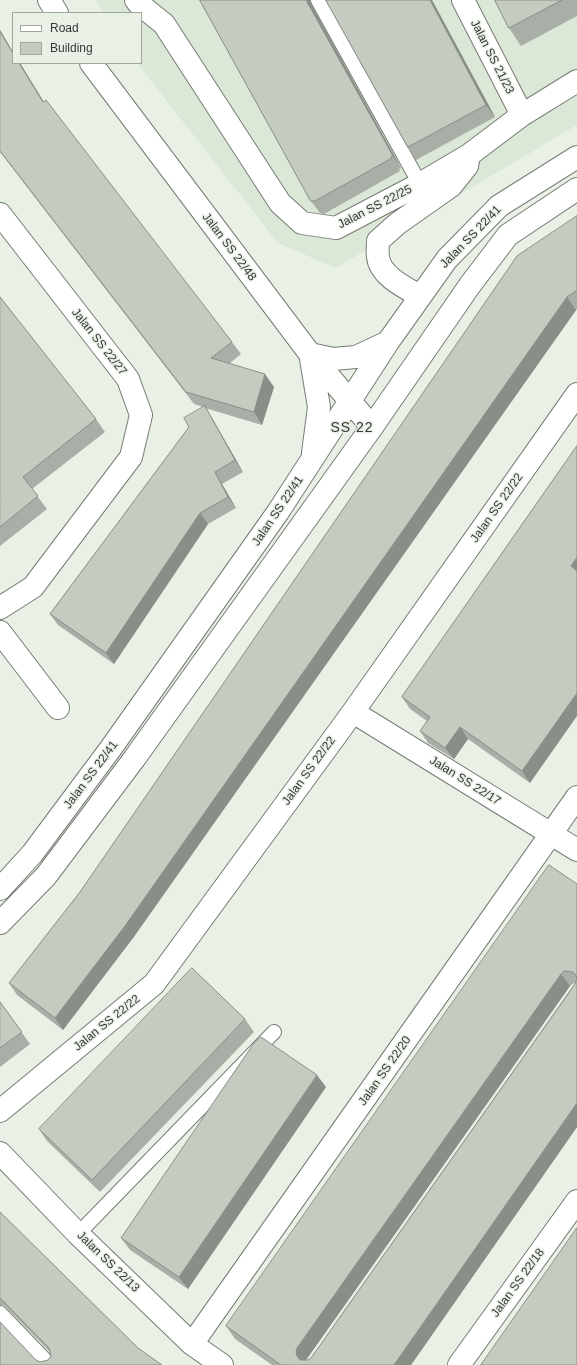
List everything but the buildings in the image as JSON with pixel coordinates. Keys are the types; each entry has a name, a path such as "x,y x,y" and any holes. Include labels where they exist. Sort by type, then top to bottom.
{"street":[{"path":"49,0 56,12"},
{"name":"Jalan SS 21/23","path":"463,0 522,115"},
{"name":"Jalan SS 22/25","path":"141,1 164,24 280,204 302,223 336,228 420,184 469,155 522,115 577,81"},
{"name":"Jalan SS 22/48","path":"92,64 310,354 372,427"},
{"path":"420,296 396,282 384,270 378,258 378,241 397,224 451,186 467,166 469,155"},
{"name":"Jalan SS 22/41","path":"0,889 32,854 111,748 278,512 388,342 447,259 499,206 577,157"},
{"name":"Jalan SS 22/41","path":"0,923 46,876 134,759 372,427 470,285 508,235 577,189"},
{"name":"Jalan SS 22/27","path":"0,214 128,379 141,415 131,457 33,587 0,608"},
{"path":"312,460 319,408 310,354 333,359 356,357 388,342"},
{"name":"Jalan SS 22/22","path":"0,1111 154,984 352,712 577,394"},
{"path":"0,632 58,708"},
{"name":"Jalan SS 22/17","path":"352,712 577,850"},
{"name":"Jalan SS 22/20","path":"192,1344 577,797"},
{"name":"Jalan SS 22/13","path":"0,1153 78,1234 192,1344 222,1365"},
{"name":"Jalan SS 22/18","path":"459,1365 577,1201"}],"lane":[{"path":"318,0 420,184"},
{"path":"78,1234 274,1032"},
{"path":"0,1313 50,1365"}],"shaded area":[{"path":"96,0 577,0 577,125 336,268 278,243 138,64 142,64 142,12 102,12"}],"district":[{"name":"SS 22","path":"352,428"}]}
